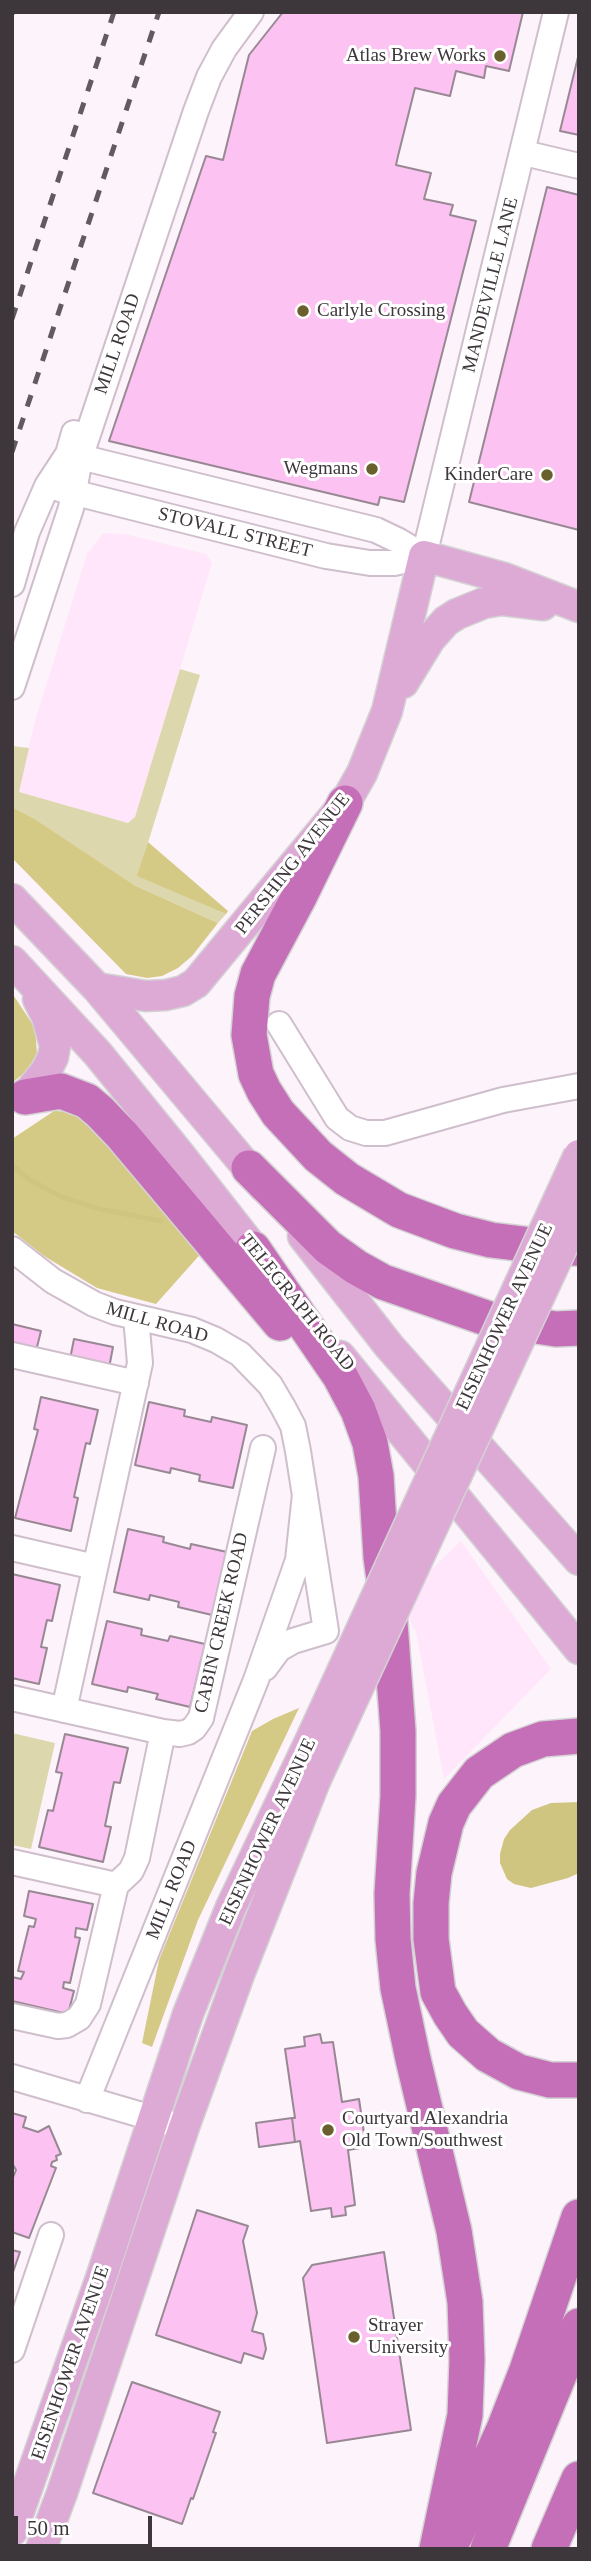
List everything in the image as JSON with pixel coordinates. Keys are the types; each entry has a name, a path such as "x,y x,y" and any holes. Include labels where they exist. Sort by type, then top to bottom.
{"highway":[{"path":"345,803 258,974 252,996 250,1035 256,1074 264,1091 278,1113 318,1156 355,1184 399,1210 455,1231 491,1240 579,1248"},
{"path":"19,1101 61,1091 87,1101 100,1112 293,1338 336,1404 350,1438 362,1474 368,1510 381,1557"},
{"path":"249,1168 328,1247 356,1268 383,1282 489,1319 556,1329 579,1328"},
{"path":"253,1249 341,1376 370,1443 376,1476 398,1731 398,1796 392,1894 398,1989 454,2231 465,2302 465,2415 437,2549"},
{"path":"452,1306 539,1314 579,1312"},
{"path":"579,1736 543,1739 513,1750 479,1773 454,1805 440,1844 434,1873 431,1939 438,1992 450,2014 475,2045 503,2064 519,2071 550,2080 579,2080"},
{"path":"448,2549 504,2429 579,2217"},
{"path":"488,2549 579,2326"},
{"path":"550,2549 579,2479"}],"main road":[{"name":"STOVALL STREET","path":"424,556 504,578 579,609"},
{"name":"PERSHING AVENUE","path":"97,988 146,996 166,995 183,991 196,983 345,803 362,773 387,711 424,556"},
{"path":"387,711 429,639 446,621 457,614 484,603 502,600 579,609"},
{"path":"12,900 97,988 249,1168 389,1346 579,1560"},
{"path":"18,967 47,1017 55,1046 47,1071 19,1101"},
{"name":"TELEGRAPH ROAD","path":"18,967 98,1055 579,1649"},
{"path":"19,1101 56,1084 90,1089 113,1101 180,1155"},
{"name":"EISENHOWER AVENUE","path":"12,2531 18,2498 154,2119 188,2014 231,1907 312,1737 579,1155"},
{"name":"EISENHOWER AVENUE","path":"41,2549 184,2127 249,1947 315,1781 579,1211"}],"street":[{"name":"MILL ROAD","path":"12,688 74,494 74,456 187,92 212,40 233,12"},
{"name":"MILL ROAD","path":"12,584 27,532 47,486 74,456 209,77 224,49 251,12"},
{"name":"MANDEVILLE LANE","path":"424,556 524,153 556,12"},
{"path":"524,153 579,166"},
{"name":"STOVALL STREET","path":"74,456 376,530 424,556"},
{"name":"STOVALL STREET","path":"47,486 326,556 370,563 394,563 424,556"},
{"path":"279,1024 337,1118 350,1128 366,1133 385,1133 503,1100 579,1086"},
{"name":"MILL ROAD","path":"12,1249 54,1281 94,1304 216,1340 240,1354 270,1385 293,1426 326,1631 293,1641 279,1650 256,1680"},
{"path":"64,1710 138,1373 136,1317"},
{"path":"138,1373 174,1326"},
{"path":"12,1355 138,1373"},
{"name":"CABIN CREEK ROAD","path":"163,1732 188,1732 201,1718 262,1448"},
{"name":"MILL ROAD","path":"87,2100 256,1680 298,1560 305,1494"},
{"path":"12,1548 95,1567"},
{"path":"12,1698 163,1732 136,1858 131,1871 116,1885 88,2004 74,2023 58,2026 12,2016"},
{"path":"12,1862 116,1885"},
{"path":"12,2077 184,2127"},
{"path":"12,2350 51,2235"}],"shaded area":[{"path":"103,533 125,534 206,554 212,563 135,817 128,823 18,792 35,721 87,554"},
{"path":"180,669 200,675 138,875 226,914 218,923 136,886 35,819 12,807 12,746 29,748 19,792 128,823 135,817"},
{"path":"12,807 35,819 136,886 218,923 192,956 178,968 162,976 147,978 126,974 12,858"},
{"path":"148,842 228,911 226,914 137,876"},
{"path":"12,993 35,1028 37,1053 28,1070 12,1083"},
{"path":"54,1111 85,1112 205,1249 156,1304 97,1288 44,1256 12,1231 12,1139"},
{"path":"461,1541 551,1669 444,1779 416,1632 399,1601"},
{"path":"299,1708 198,1920 152,2047 142,2043 159,1960 252,1731"},
{"path":"12,1733 55,1743 31,1849 12,1845"},
{"path":"579,1802 579,1873 531,1888 514,1884 507,1879 500,1863 500,1854 510,1830 532,1810 551,1803"}],"building":[{"name":"Carlyle Crossing","path":"283,12 523,12 509,71 486,66 484,78 456,71 450,96 415,88 398,156 396,165 431,173 424,199 453,205 450,215 476,221 404,502 380,497 378,505 109,441 206,156 223,160 249,55"},
{"path":"579,53 579,135 560,131"},
{"path":"547,187 579,195 579,530 469,502"},
{"path":"12,1324 41,1331 36,1351 12,1346"},
{"path":"74,1339 113,1347 109,1368 70,1359"},
{"path":"41,1397 98,1410 90,1444 86,1443 74,1497 78,1498 71,1531 15,1518 38,1430 34,1429"},
{"path":"149,1402 185,1410 184,1416 211,1422 212,1417 247,1425 233,1488 199,1481 200,1475 171,1468 170,1473 135,1465"},
{"path":"128,1529 164,1537 163,1542 190,1549 191,1544 227,1552 212,1615 178,1607 179,1602 150,1595 149,1600 114,1592"},
{"path":"12,1574 60,1585 52,1621 47,1620 41,1647 47,1648 39,1684 12,1678"},
{"path":"107,1621 142,1629 141,1635 168,1641 170,1636 205,1644 190,1707 156,1699 158,1694 128,1687 127,1692 92,1684"},
{"path":"65,1734 128,1748 120,1783 114,1782 105,1826 111,1827 103,1862 39,1847 48,1810 53,1811 62,1773 56,1772"},
{"path":"29,1891 93,1904 87,1930 76,1928 75,1937 80,1938 70,1983 64,1982 63,1988 74,1991 68,2014 12,2001 12,1977 21,1979 24,1972 18,1971 29,1926 34,1927 36,1919 24,1916"},
{"name":"Courtyard Alexandria Old Town/Southwest","path":"320,2034 322,2043 333,2042 342,2102 359,2099 366,2147 348,2150 355,2205 345,2207 346,2215 332,2217 331,2208 311,2211 300,2141 295,2142 292,2118 295,2118 285,2049 305,2046 304,2037"},
{"path":"12,2113 26,2117 23,2127 38,2132 49,2126 61,2154 52,2162 51,2166 56,2168 29,2238 12,2232 12,2180 16,2170 12,2163"},
{"path":"292,2118 295,2142 259,2147 256,2123"},
{"path":"197,2210 248,2226 243,2241 257,2313 252,2331 263,2334 266,2349 263,2359 244,2353 241,2363 156,2335"},
{"path":"12,2250 20,2252 12,2275"},
{"path":"384,2252 411,2430 327,2443 303,2278 312,2265"},
{"path":"132,2382 220,2412 213,2432 216,2433 182,2524 93,2493"}],"waterway":[{"path":"12,1165 30,1180 64,1198 100,1209 161,1221"}],"railway":[{"path":"12,319 114,12"},
{"path":"12,452 159,12"}],"place":[{"name":"Atlas Brew Works","path":"500,56"},
{"name":"Carlyle Crossing","path":"303,311"},
{"name":"Wegmans","path":"372,469"},
{"name":"KinderCare","path":"547,475"},
{"name":"Courtyard Alexandria Old Town/Southwest","path":"328,2130"},
{"name":"Strayer University","path":"354,2337"}]}
